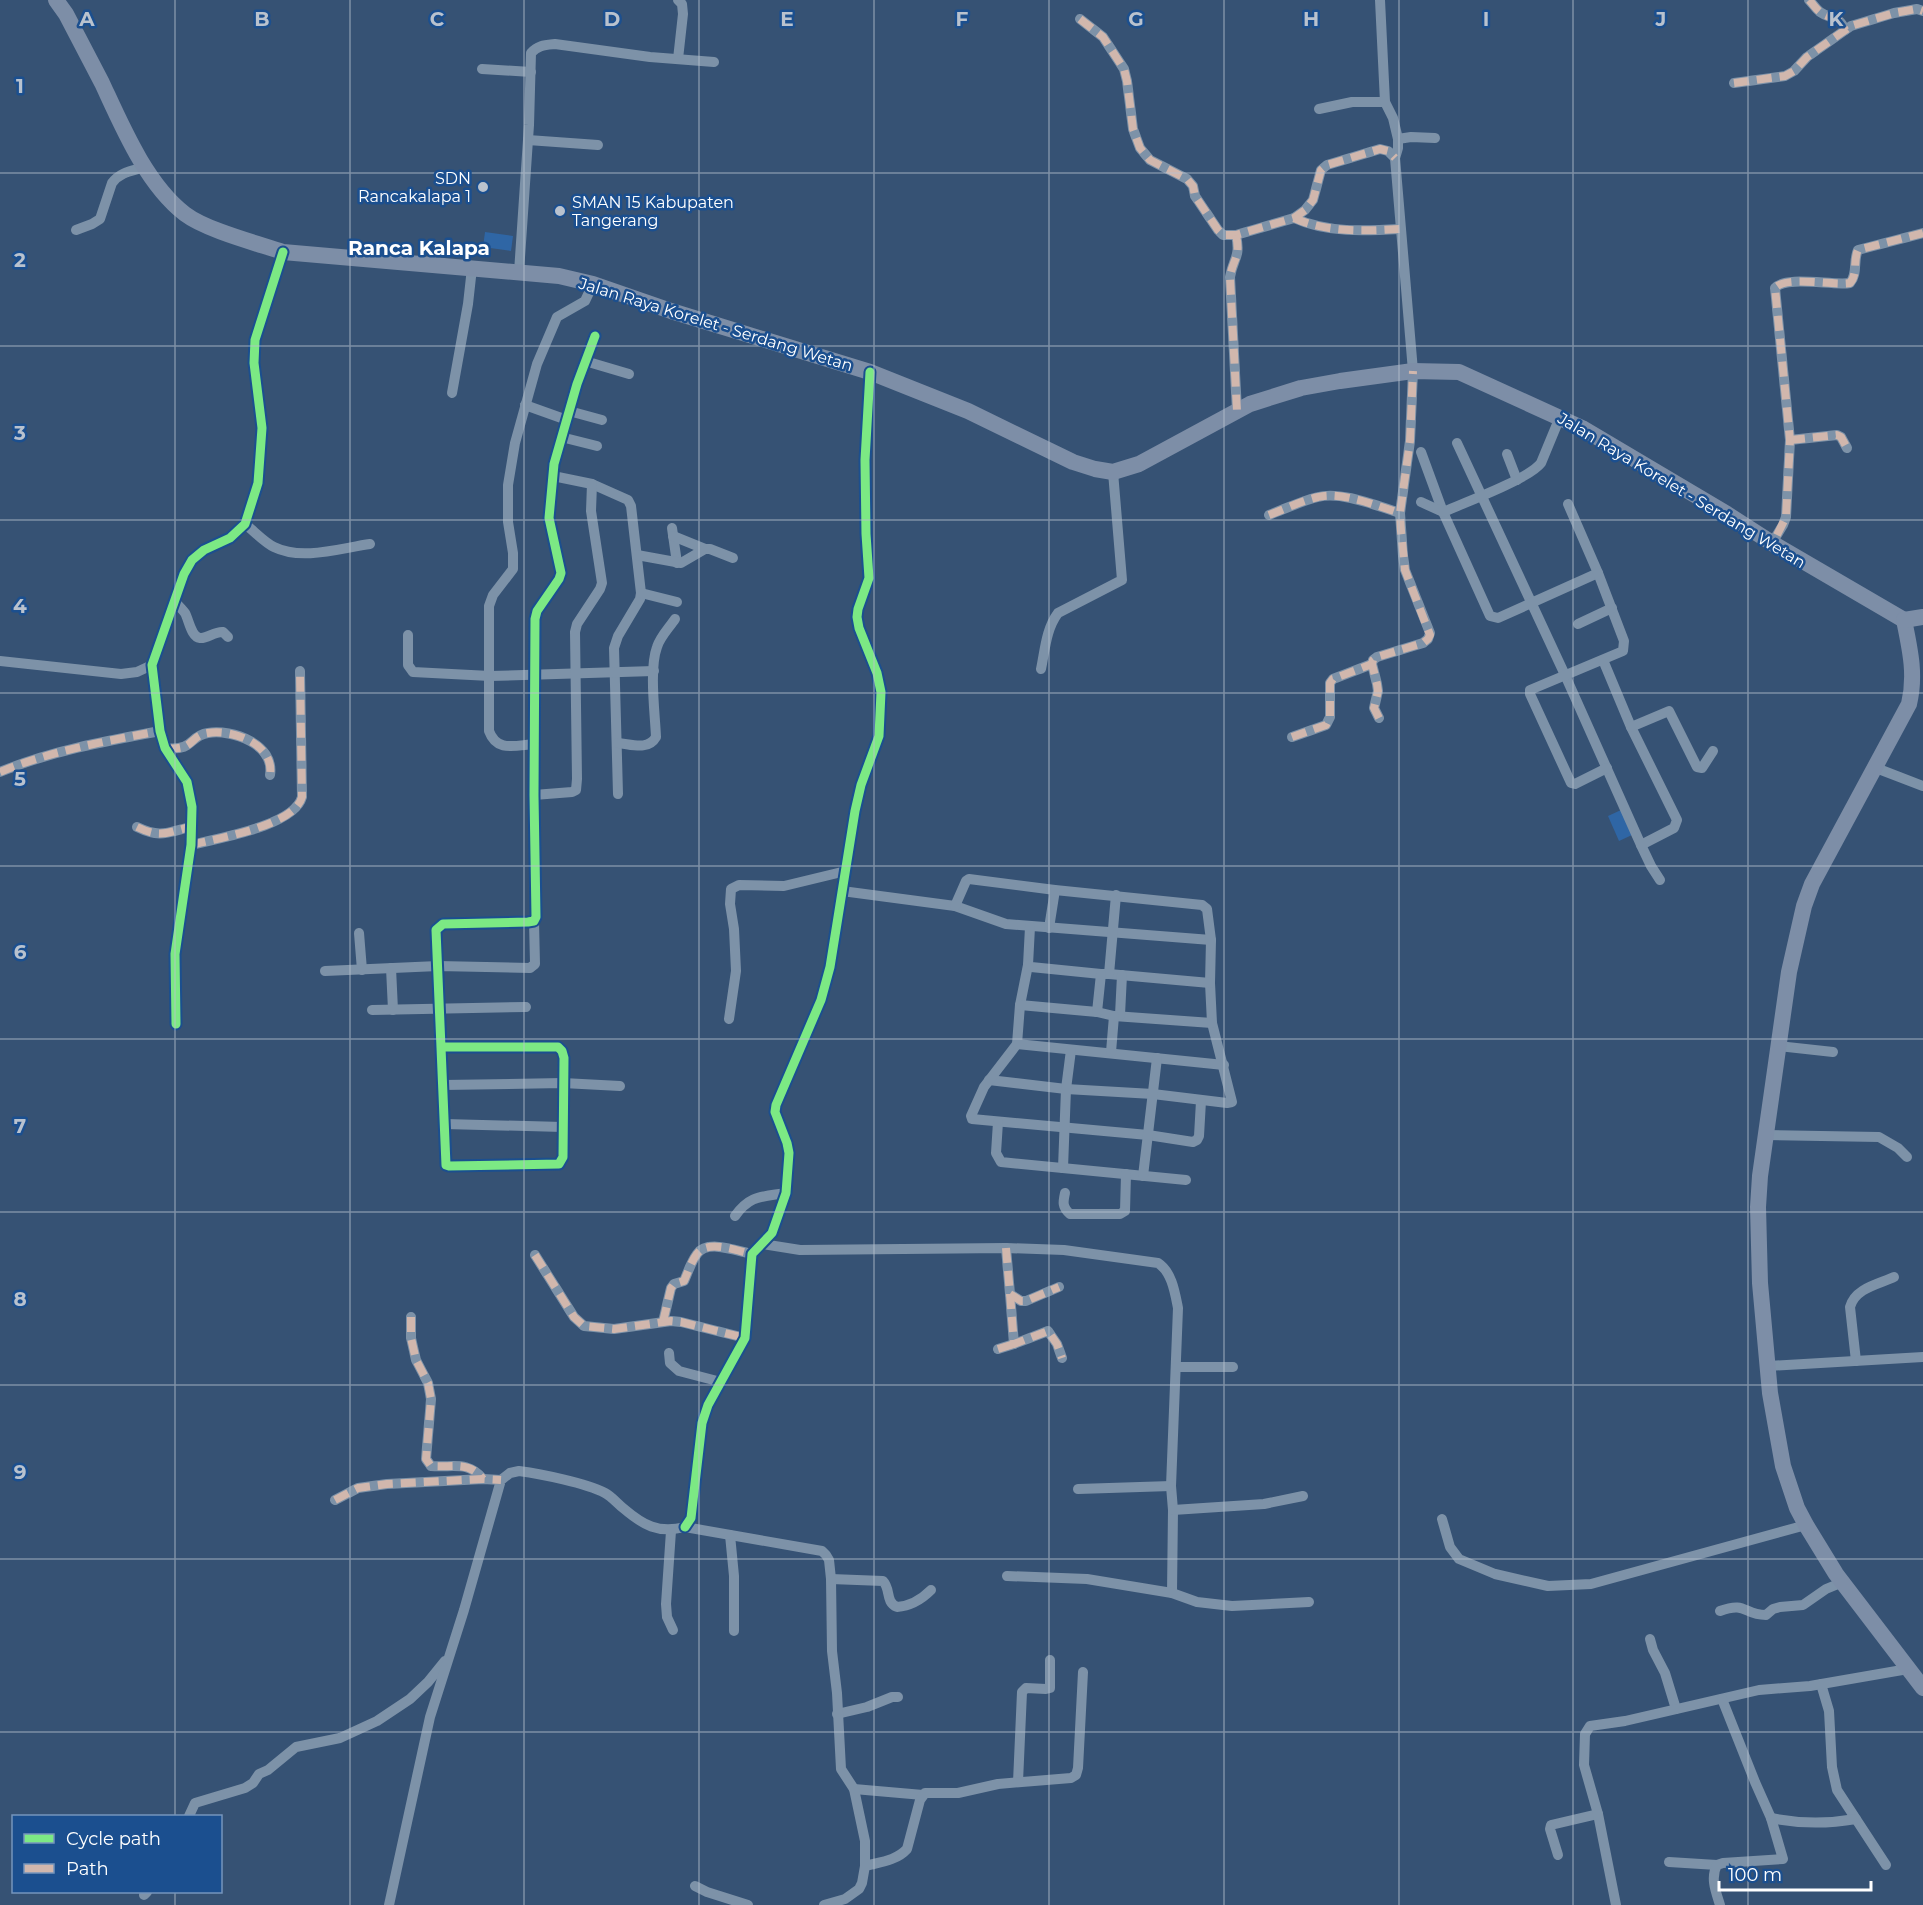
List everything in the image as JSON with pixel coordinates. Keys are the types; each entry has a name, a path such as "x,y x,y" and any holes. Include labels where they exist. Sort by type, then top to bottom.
{"main road":[{"name":"Jalan Raya Korelet - Serdang Wetan","path":"56,0 66,14 127,137 145,167 162,190 185,214 214,229 283,252 559,276 593,284 671,311 870,372 968,411 1073,462 1113,472 1139,464 1237,411 1269,397 1301,388 1413,370 1459,372 1560,417 1592,434 1904,620"},
{"path":"1923,617 1904,620 1913,669 1909,704 1807,894 1789,972 1765,1135 1758,1207 1760,1283 1770,1393 1778,1445 1797,1508 1843,1582 1923,1688"}],"street":[{"path":"678,0 682,4 683,14 678,59"},
{"path":"1292,737 1326,725 1330,717 1330,683 1333,679 1371,664 1372,660 1377,657 1423,642 1430,635 1403,563 1400,513 1410,441 1413,370 1395,158 1398,139 1386,102 1380,0"},
{"path":"1809,0 1821,13 1842,22 1845,30"},
{"path":"1734,83 1785,76 1794,71 1807,57 1851,26 1894,13 1917,9 1923,11 1921,0"},
{"path":"1080,20 1103,37 1124,69 1133,129 1145,155 1150,160 1187,179 1193,186 1195,196 1223,235 1236,235 1294,218 1313,201 1321,170 1327,165 1380,149 1388,151 1395,158"},
{"path":"519,272 531,53 538,46 555,44 714,62"},
{"path":"482,69 531,72"},
{"path":"1319,109 1352,102 1386,102"},
{"path":"1398,139 1435,138"},
{"path":"528,140 598,145"},
{"path":"76,230 100,219 112,183 116,178 121,174 145,167"},
{"path":"1294,218 1305,223 1354,231 1400,229"},
{"path":"1772,543 1786,517 1790,440 1774,291 1776,286 1812,281 1851,283 1854,278 1856,255 1860,249 1923,233"},
{"path":"1236,235 1238,255 1230,277 1237,411"},
{"path":"176,1024 175,954 191,845 192,807 187,782 165,748 160,731 152,664 184,573 192,560 204,550 230,538 245,524 258,483 262,428 254,363 255,340 283,252"},
{"path":"452,393 472,268"},
{"path":"536,744 502,747 494,741 489,731 489,606 493,595 513,569 508,522 508,485 515,443 537,364 554,322 561,313 585,301 593,284"},
{"path":"325,971 438,966 530,968 535,964 535,619 537,611 560,579 561,573 549,518 554,464 585,361 595,336"},
{"path":"585,361 629,374"},
{"path":"685,1527 691,1518 702,1423 708,1405 745,1338 752,1254 772,1233 786,1193 789,1153 775,1112 776,1105 821,1000 830,967 855,811 861,785 879,736 881,692 877,673 859,628 857,617 870,571 866,534 866,460 870,372"},
{"path":"525,405 602,420"},
{"path":"1421,502 1443,512 1516,480 1535,469 1541,463 1560,417"},
{"path":"1790,440 1837,435 1847,447"},
{"path":"561,437 597,446"},
{"path":"1457,442 1566,675 1641,845 1660,880"},
{"path":"1421,452 1443,512 1490,616 1498,618 1598,573"},
{"path":"1507,453 1516,480"},
{"path":"1041,669 1048,632 1058,613 1122,580 1113,472"},
{"path":"553,476 592,484 628,500 632,510 641,593 640,599 615,642 618,794"},
{"path":"534,795 576,790 574,632 602,583 591,511 592,484"},
{"path":"1269,515 1319,496 1333,495 1400,513"},
{"path":"1568,504 1612,608 1624,641 1624,648 1623,651 1529,692 1571,783 1575,784 1607,768"},
{"path":"245,524 273,547 286,552 326,552 370,544"},
{"path":"677,563 673,532 705,549 734,558"},
{"path":"637,555 677,563 685,562 705,549"},
{"path":"641,593 677,602"},
{"path":"175,602 190,621 193,634 197,638 202,639 218,632 223,632 228,637"},
{"path":"1578,624 1612,608"},
{"path":"618,742 644,746 650,745 656,737 655,654 658,643 675,619"},
{"path":"408,635 408,665 413,672 490,676 654,671"},
{"path":"1603,660 1631,727 1677,820 1674,828 1641,845"},
{"path":"0,661 121,674 137,672 152,664"},
{"path":"1371,664 1378,691 1374,708 1379,718"},
{"path":"191,845 264,827 296,809 300,803 302,797 300,671"},
{"path":"1631,727 1669,711 1697,767 1702,768 1713,751"},
{"path":"0,772 94,743 160,731"},
{"path":"165,748 183,748 204,734 230,734 254,743 264,753 270,765 270,775"},
{"path":"1876,768 1923,786"},
{"path":"136,827 160,834 190,827"},
{"path":"729,1019 736,971 730,904 731,889 739,885 784,886 846,871"},
{"path":"953,905 969,879 1203,905 1207,909 1211,940 1212,1023 1232,1102 1200,1101 1154,1094 1066,1089 989,1080"},
{"path":"1049,928 1055,890"},
{"path":"842,891 953,905 995,922 1030,927 1211,940"},
{"path":"1097,1012 1112,933 1116,895"},
{"path":"441,1047 558,1047 564,1058 563,1157 559,1164 449,1166 445,1163 436,930 443,924 534,921"},
{"path":"1030,927 1028,965 1020,1005 1017,1044 984,1087 971,1116 975,1120 1148,1135 1185,1142 1196,1141 1199,1136 1200,1101"},
{"path":"359,933 362,970"},
{"path":"1028,965 1210,983"},
{"path":"392,968 393,1010"},
{"path":"1111,1052 1122,975"},
{"path":"1020,1005 1212,1023"},
{"path":"372,1010 526,1007"},
{"path":"1017,1044 1224,1065"},
{"path":"1778,1046 1833,1052"},
{"path":"1063,1168 1066,1089 1071,1050"},
{"path":"1143,1176 1157,1058"},
{"path":"442,1085 563,1083 620,1086"},
{"path":"998,1122 996,1154 1001,1162 1186,1180"},
{"path":"445,1124 563,1126"},
{"path":"1765,1135 1878,1137 1893,1144 1907,1157"},
{"path":"1065,1193 1063,1203 1070,1214 1120,1214 1125,1211 1126,1174"},
{"path":"735,1216 747,1202 754,1198 786,1193"},
{"path":"762,1244 800,1250 1006,1248 1064,1250 1136,1259 1163,1266 1175,1292 1178,1308 1171,1486 1172,1593"},
{"path":"663,1322 671,1288 674,1284 684,1281 697,1253 702,1249 713,1247 752,1254"},
{"path":"1006,1248 1014,1344"},
{"path":"535,1255 574,1317 584,1326 614,1329 663,1322 681,1322 745,1338"},
{"path":"1856,1361 1850,1306 1852,1300 1858,1293 1894,1277"},
{"path":"1010,1294 1026,1301 1059,1287"},
{"path":"411,1317 411,1338 417,1360 428,1383 431,1399 426,1458 431,1466 468,1466 477,1471 483,1479"},
{"path":"998,1349 1048,1331 1057,1344 1062,1358"},
{"path":"669,1353 670,1363 679,1371 721,1382"},
{"path":"1769,1366 1923,1357"},
{"path":"1176,1367 1233,1367"},
{"path":"389,1905 430,1717 464,1610 501,1480 510,1473 519,1471 607,1494 641,1523 656,1528 671,1531 685,1527 822,1551 829,1560 832,1651 841,1769 854,1789 865,1841 865,1866 862,1883 847,1902 824,1905"},
{"path":"335,1500 358,1488 387,1484 501,1480"},
{"path":"1078,1489 1171,1486"},
{"path":"1173,1510 1264,1504 1304,1496"},
{"path":"1442,1519 1450,1547 1459,1559 1495,1574 1548,1586 1591,1584 1806,1525"},
{"path":"671,1531 666,1604 667,1617 673,1630"},
{"path":"730,1535 734,1576 734,1631"},
{"path":"1008,1576 1087,1579 1172,1593 1197,1602 1232,1606 1310,1602"},
{"path":"831,1579 882,1581 887,1585 890,1602 897,1607 905,1607 914,1603 931,1590"},
{"path":"1720,1611 1734,1606 1757,1615 1766,1615 1773,1609 1803,1605 1812,1597 1843,1582"},
{"path":"1650,1639 1665,1673 1676,1709"},
{"path":"189,1815 195,1803 245,1788 253,1783 259,1774 268,1770 296,1747 340,1738 377,1720 410,1699 428,1682 449,1656"},
{"path":"1018,1782 1022,1692 1026,1688 1050,1688 1050,1660"},
{"path":"1616,1905 1598,1814 1584,1765 1587,1728 1759,1690 1821,1684 1908,1669"},
{"path":"865,1866 894,1858 907,1849 923,1796 928,1792 958,1793 998,1784 1071,1779 1077,1774 1083,1672"},
{"path":"1821,1684 1829,1712 1835,1782 1844,1801 1886,1865"},
{"path":"837,1714 898,1697"},
{"path":"1669,1862 1717,1865 1783,1859 1771,1818 1722,1699"},
{"path":"854,1789 923,1796"},
{"path":"1558,1855 1550,1829 1551,1825 1598,1814"},
{"path":"1771,1818 1792,1823 1856,1819"},
{"path":"1717,1865 1714,1870 1714,1885 1720,1905"},
{"path":"695,1886 747,1905"}],"shaded area":[{"path":"485,232 513,236 511,251 483,247"},
{"path":"1621,810 1632,835 1619,841 1608,816"}],"marked path":[{"path":"1809,0 1820,12 1840,22 1845,30"},
{"path":"1734,83 1785,76 1794,71 1807,57 1851,26 1894,13 1917,9 1923,11"},
{"path":"1080,19 1103,37 1124,69 1133,129 1140,148 1150,160 1187,179 1193,186 1195,196 1223,235 1236,235 1294,218 1313,200 1321,170 1327,165 1380,149 1388,151 1395,158"},
{"path":"1294,218 1333,229 1400,229"},
{"path":"1777,535 1786,517 1790,440 1775,288 1781,284 1799,281 1850,283 1854,275 1858,250 1923,233"},
{"path":"1236,235 1237,253 1230,277 1237,411"},
{"path":"1379,718 1374,708 1378,691 1373,660 1423,643 1430,635 1405,570 1401,531 1400,513 1410,441 1413,371"},
{"path":"1790,440 1837,435 1841,437 1847,448"},
{"path":"1269,515 1305,501 1327,496 1359,500 1400,513"},
{"path":"1292,737 1326,725 1330,717 1330,683 1333,679 1372,664"},
{"path":"191,845 254,829 285,816 296,807 302,797 300,671"},
{"path":"0,772 59,752 160,731"},
{"path":"165,748 182,747 208,733 218,732 239,736 259,747 266,755 270,764 270,775"},
{"path":"137,827 158,833 169,833 190,827"},
{"path":"663,1322 671,1288 674,1284 684,1281 693,1260 702,1250 708,1247 723,1247 752,1254"},
{"path":"1006,1248 1010,1294 1021,1301 1026,1301 1059,1287"},
{"path":"535,1255 574,1317 584,1326 614,1329 671,1321 745,1338"},
{"path":"1010,1294 1014,1344 1048,1331 1057,1344 1062,1358"},
{"path":"411,1317 411,1338 416,1360 428,1383 431,1399 426,1459 431,1466 459,1466 472,1469 483,1479"},
{"path":"998,1349 1014,1344"},
{"path":"335,1500 358,1488 387,1484 501,1480"}],"cycle path":[{"path":"176,1024 175,954 191,845 192,807 187,782 165,748 160,731 152,665 184,574 192,560 204,550 230,538 245,524 258,483 262,428 254,363 255,340 283,252"},
{"path":"441,1047 558,1047 564,1058 563,1157 559,1164 446,1165 436,930 443,924 528,922 534,921 536,917 535,619 537,611 561,573 549,518 554,464 577,384 595,336"},
{"path":"685,1527 691,1518 702,1423 708,1405 745,1338 752,1254 772,1233 786,1193 789,1153 775,1112 776,1105 821,1000 830,967 855,811 861,785 879,736 881,692 877,673 859,628 857,617 869,578 865,460 870,372"}],"place":[{"name":"SDN Rancakalapa 1","path":"483,187"},
{"name":"SMAN 15 Kabupaten Tangerang","path":"560,211"}],"district":[{"name":"Ranca Kalapa","path":"419,248"}]}
